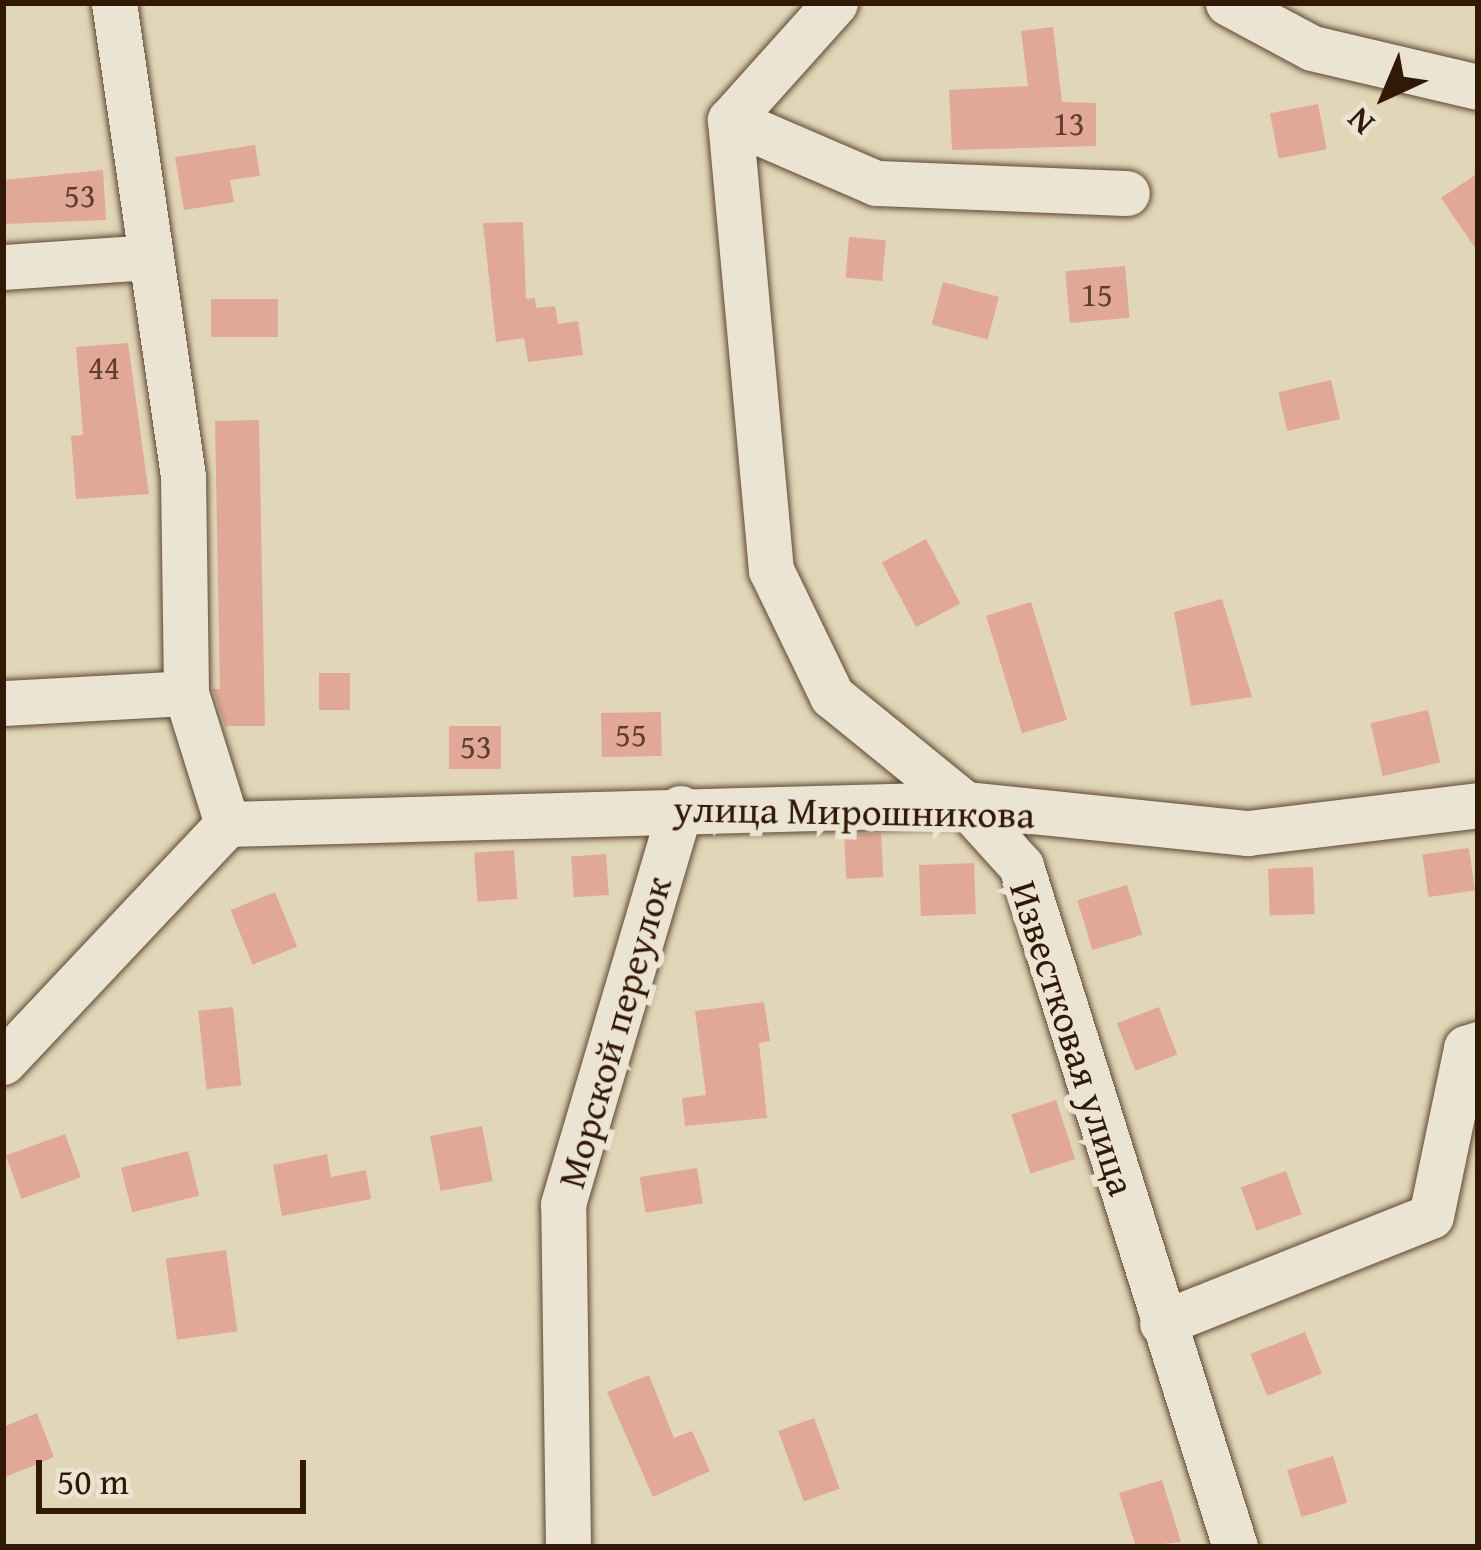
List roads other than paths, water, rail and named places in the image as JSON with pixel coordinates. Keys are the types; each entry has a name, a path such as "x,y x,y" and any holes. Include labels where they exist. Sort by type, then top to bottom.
{"street":[{"path":"3,1062 227,824 186,693 183,476 113,3"},
{"path":"835,3 730,120 877,182 1126,193"},
{"path":"1228,3 1312,48 1478,87"},
{"name":"Известковая улица","path":"730,120 771,570 832,696 965,804 1021,866 1235,1547"},
{"path":"3,267 148,257"},
{"path":"3,703 186,693"},
{"name":"улица Мирошникова","path":"227,824 680,808 965,804 1248,833 1478,805"},
{"name":"Морской переулок","path":"568,1547 563,1204 680,808"},
{"path":"1162,1323 1431,1216 1466,1048 1478,1044"}]}
